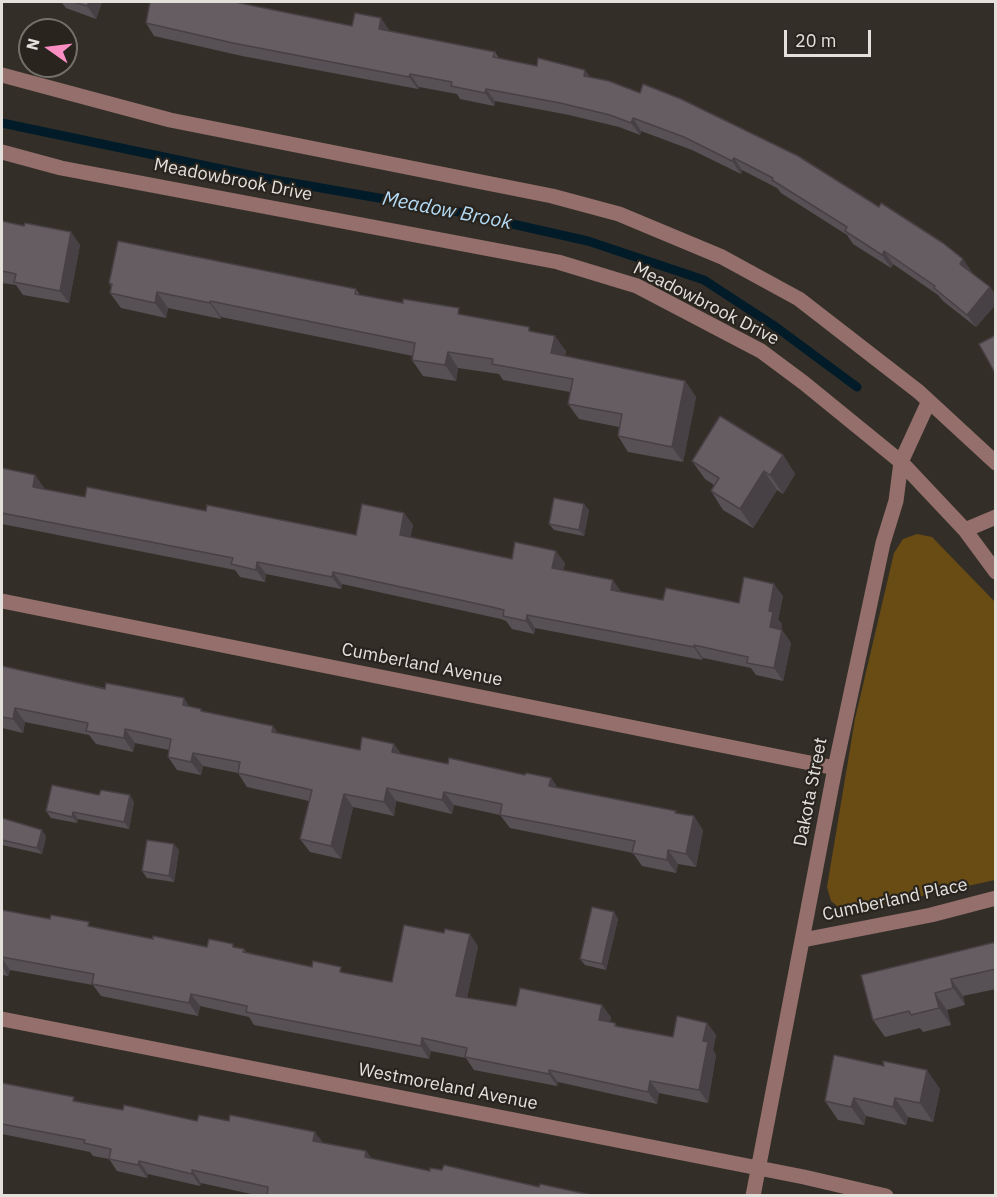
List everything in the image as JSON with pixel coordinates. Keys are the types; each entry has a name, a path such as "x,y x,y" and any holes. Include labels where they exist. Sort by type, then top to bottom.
{"street":[{"path":"2,75 170,120 552,196 619,214 722,257 799,299 929,401 996,463"},
{"name":"Meadowbrook Drive","path":"2,152 61,168 558,262 638,286 761,351 901,462 988,551 996,572"},
{"name":"Dakota Street","path":"753,1196 835,768 883,543 896,501 901,462 929,401"},
{"path":"965,530 996,517"},
{"name":"Cumberland Avenue","path":"2,601 835,768"},
{"name":"Cumberland Place","path":"803,940 931,915 996,898"},
{"name":"Westmoreland Avenue","path":"2,1019 758,1168 886,1196"}],"shaded area":[{"path":"917,534 932,537 995,602 995,880 849,912 842,910 831,901 827,887 855,719 894,553 903,539"}],"building":[{"path":"74,2 89,2 87,6"},
{"path":"150,2 235,2 352,26 355,13 381,18 379,29 495,52 493,57 537,66 538,58 585,70 584,76 609,81 640,93 643,84 681,99 798,156 879,207 881,203 943,243 963,259 960,264 990,287 967,315 934,288 935,286 884,251 882,255 845,231 847,227 772,180 773,178 734,158 732,161 684,137 633,118 631,123 610,115 560,103 486,89 485,93 451,86 452,82 410,74 409,77 233,43 146,23"},
{"path":"2,221 71,232 60,291 14,282 16,274 2,271"},
{"path":"118,241 356,289 355,294 403,303 403,299 459,308 458,314 529,327 529,331 555,336 551,353 685,381 672,447 618,436 622,414 568,404 573,379 492,364 493,359 448,352 445,365 412,360 415,343 157,292 155,303 110,293 112,284 109,283"},
{"path":"996,335 996,372 995,373 979,344"},
{"path":"720,416 783,455 770,475 764,471 740,509 711,491 719,478 692,461"},
{"path":"2,468 35,475 33,487 85,497 87,487 206,511 207,505 356,535 362,504 404,513 400,535 512,559 515,542 556,551 552,568 613,580 611,590 663,600 666,588 739,603 744,577 774,584 769,611 773,612 770,627 782,630 774,668 747,663 748,657 694,645 694,647 527,615 526,621 503,616 504,610 333,572 332,577 257,562 256,570 231,564 233,558 2,513"},
{"path":"554,498 584,504 579,530 549,524"},
{"path":"2,666 105,689 106,683 184,698 183,705 273,726 272,732 360,750 362,737 394,744 392,752 448,764 449,758 525,775 526,773 551,778 549,786 676,811 675,813 694,816 686,854 668,850 667,860 632,853 635,841 500,815 502,804 444,792 442,800 387,788 384,802 344,794 331,846 300,839 312,790 238,773 240,762 193,753 191,762 168,757 171,739 125,729 124,738 86,731 88,723 15,708 13,719 2,717"},
{"path":"52,785 99,795 101,790 130,795 124,822 73,812 72,817 46,811"},
{"path":"2,818 42,830 37,848 2,840"},
{"path":"147,840 174,844 169,876 142,871"},
{"path":"592,907 614,912 602,964 580,959"},
{"path":"2,910 50,919 51,915 89,922 88,926 207,947 209,939 233,944 233,947 244,949 243,952 312,967 313,961 341,967 340,972 392,982 404,925 444,933 445,929 470,934 456,996 516,1006 520,988 602,1005 599,1020 615,1023 615,1026 673,1037 677,1016 707,1023 703,1041 708,1042 699,1090 650,1081 648,1092 549,1070 549,1074 465,1057 467,1048 422,1038 421,1046 246,1012 247,1006 191,994 189,1003 92,984 94,974 2,957"},
{"path":"996,942 996,969 951,979 953,988 935,993 939,1008 911,1015 909,1011 873,1020 861,975"},
{"path":"834,1055 884,1066 883,1061 927,1070 920,1103 895,1098 893,1107 854,1098 851,1107 825,1101"},
{"path":"2,1083 74,1097 73,1101 123,1110 124,1105 197,1121 199,1115 229,1121 230,1115 315,1132 313,1141 366,1151 365,1157 430,1171 430,1168 442,1170 444,1165 539,1187 540,1184 596,1196 267,1196 268,1187 192,1170 192,1174 139,1161 138,1165 109,1159 111,1149 84,1143 85,1140 2,1124"}],"waterway":[{"name":"Meadow Brook","path":"2,123 264,178 459,212 588,241 704,280 776,327 857,387"}]}
